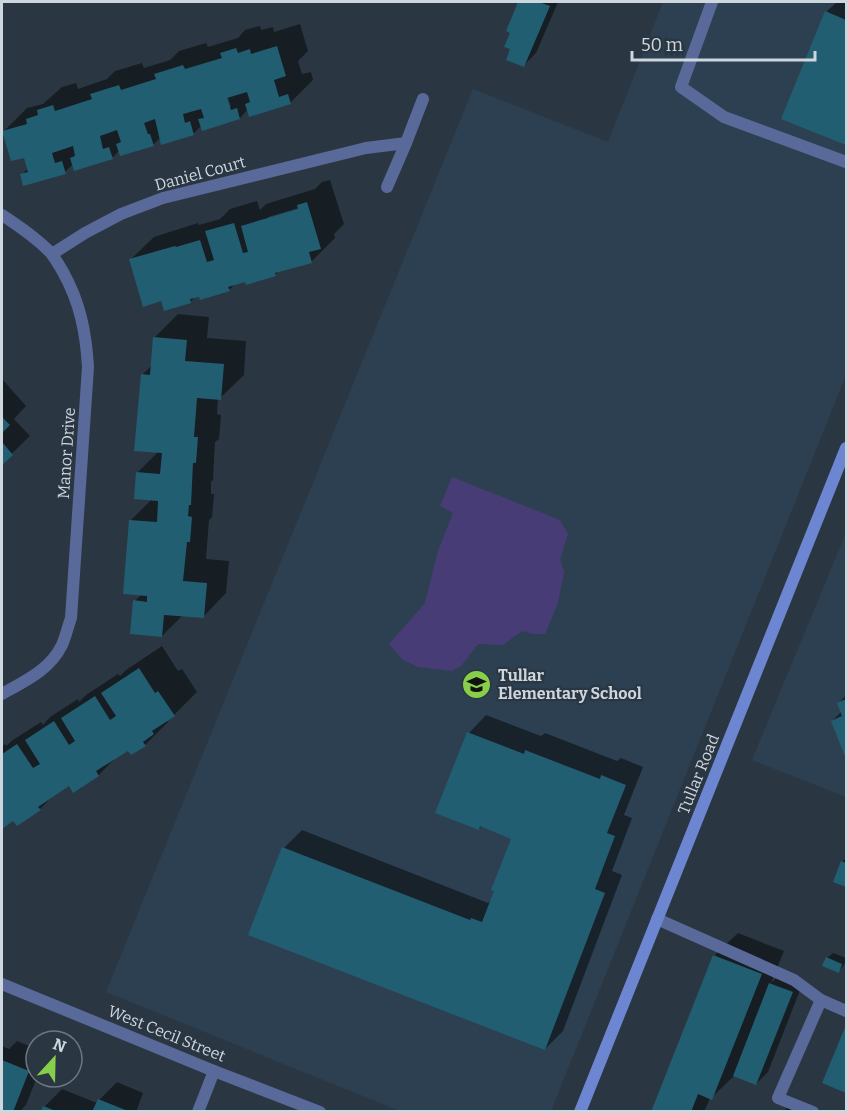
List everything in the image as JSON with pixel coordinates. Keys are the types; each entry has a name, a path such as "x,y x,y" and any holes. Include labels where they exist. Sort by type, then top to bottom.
{"main road":[{"name":"Tullar Road","path":"580,1112 846,448"}],"street":[{"path":"712,2 681,87 724,117 846,162"},
{"path":"387,187 423,99"},
{"name":"Daniel Court","path":"52,254 121,214 163,198 366,148 406,142"},
{"name":"Manor Drive","path":"2,215 52,254 70,284 83,322 88,367 71,618 62,645 51,661 38,674 2,694"},
{"path":"657,919 794,980 820,1000 846,1011"},
{"name":"West Cecil Street","path":"2,984 320,1112"},
{"path":"813,1112 778,1098 820,1000"},
{"path":"198,1112 214,1071"}],"shaded area":[{"name":"Tullar Elementary School","path":"663,2 846,2 846,375 551,1111 400,1111 106,992 473,89 608,142"},
{"path":"452,477 560,520 568,534 560,559 564,572 558,603 545,634 522,631 503,645 478,644 461,666 452,671 418,667 403,660 389,644 425,603 438,551 453,513 440,506"},
{"path":"846,533 846,797 752,760"}],"building":[{"path":"518,2 539,2 550,6 524,67 506,60 510,49 504,47 510,33 506,31"},
{"path":"825,11 846,20 846,145 781,119"},
{"path":"277,46 286,76 274,80 279,97 288,94 291,104 249,117 245,104 250,102 247,92 227,98 231,110 237,108 240,119 202,131 198,119 204,118 201,109 183,114 185,123 190,121 194,135 161,145 155,119 144,123 154,146 120,156 116,144 121,142 117,130 100,136 103,149 109,147 113,159 74,171 70,158 75,156 73,146 52,153 55,163 62,161 66,174 23,186 20,174 28,172 24,158 11,161 2,131 27,124 26,119 38,115 37,110 53,105 55,111 92,99 90,94 119,85 121,90 156,79 154,74 183,65 185,69 222,58 220,53 236,48 238,53 250,49 251,54"},
{"path":"307,202 321,249 309,252 312,263 275,273 276,276 246,285 245,282 228,287 230,291 200,300 199,297 190,299 191,303 164,311 161,301 143,307 129,259 200,240 207,262 214,260 205,231 234,223 243,253 248,252 241,226 298,209 297,205"},
{"path":"153,337 187,340 185,361 224,364 221,400 197,398 194,437 198,437 188,516 192,517 183,581 207,583 204,618 164,615 162,637 130,634 133,600 147,602 147,596 123,594 129,520 157,522 158,501 134,499 136,472 160,474 162,453 134,451 141,374 150,375"},
{"path":"2,417 10,425 2,433"},
{"path":"2,442 13,455 2,465"},
{"path":"139,668 155,693 158,691 175,716 152,731 154,734 143,742 146,746 131,755 128,751 96,771 99,776 73,793 69,786 38,807 41,810 17,826 13,821 2,829 2,754 17,744 33,768 40,764 25,740 54,721 69,745 75,741 61,718 95,696 110,720 116,716 101,693"},
{"path":"846,699 846,759 831,721 842,716 837,703"},
{"path":"467,732 524,754 525,750 600,779 601,775 626,785 607,833 615,836 595,889 605,893 545,1050 248,935 282,847 470,920 471,918 482,922 494,891 491,890 511,839 480,826 479,830 435,813"},
{"path":"841,861 846,863 846,887 833,882"},
{"path":"713,955 762,974 712,1100 698,1094 691,1112 651,1112"},
{"path":"826,957 842,964 839,973 822,966"},
{"path":"769,983 793,992 756,1085 733,1076"},
{"path":"846,1025 846,1093 822,1083"},
{"path":"2,1060 24,1069 24,1084 13,1112 2,1112"},
{"path":"98,1099 128,1111 128,1112 92,1112"},
{"path":"43,1106 56,1111 56,1112 41,1112"}],"place":[{"name":"Tullar Elementary School","path":"477,684"}]}
